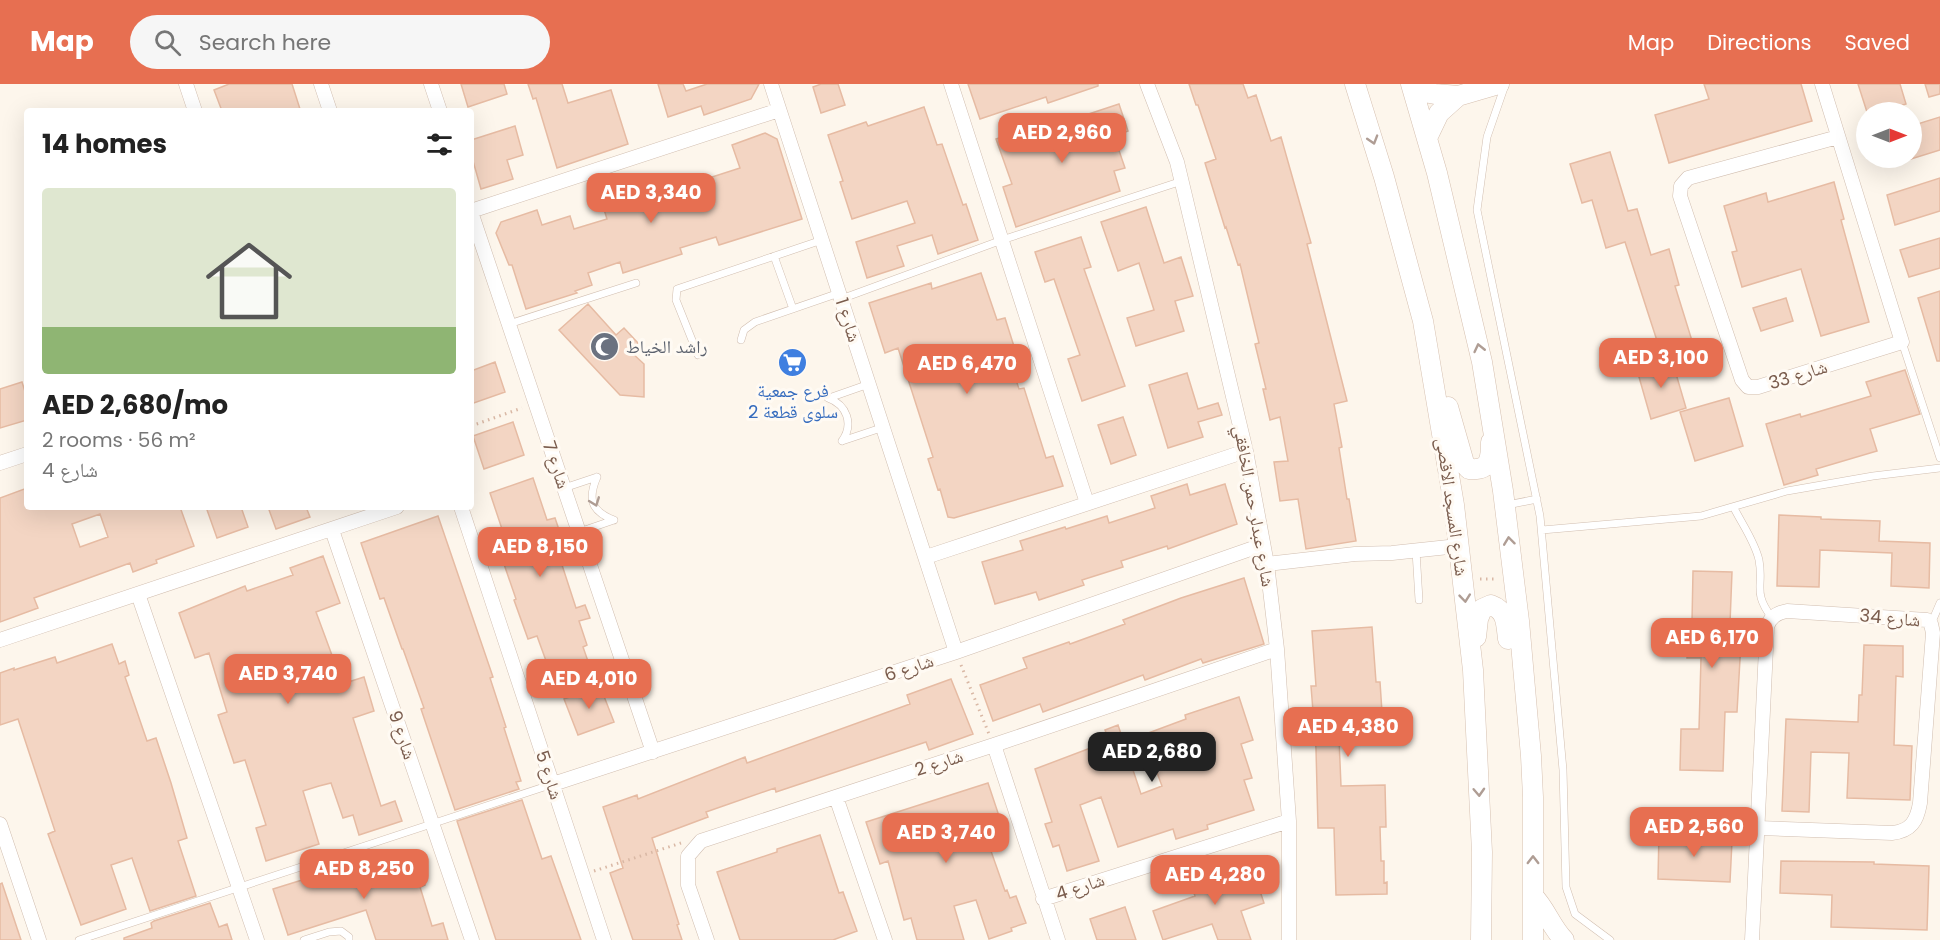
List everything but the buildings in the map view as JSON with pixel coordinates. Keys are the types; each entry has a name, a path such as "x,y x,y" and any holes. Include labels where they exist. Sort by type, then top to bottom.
{"main road":[{"name":"شارع المسجد الاقصى","path":"1355,84 1384,177 1423,321 1454,505 1473,670 1482,852 1481,940"},
{"path":"1412,87 1435,94 1458,96 1499,84"},
{"path":"1412,87 1427,138 1479,351 1490,404 1505,505 1531,756 1533,940"},
{"path":"1427,138 1439,113 1458,96"},
{"path":"1423,321 1464,463 1470,469 1479,470 1486,466 1491,457 1490,404"},
{"path":"1473,670 1478,619 1482,609 1491,605 1499,608 1505,614 1517,703 1531,756"},
{"path":"1533,896 1543,907 1554,928 1564,940"}],"street":[{"path":"186,84 194,108"},
{"path":"321,84 329,108"},
{"path":"431,84 439,108"},
{"name":"شارع 1","path":"771,84 956,652"},
{"path":"951,84 1087,503"},
{"name":"شارع عبدلر حمن الخافقي","path":"1147,84 1182,181 1246,451 1267,564 1277,649 1289,821 1289,940"},
{"path":"1822,84 1902,342"},
{"name":"شارع 7","path":"474,210 779,110"},
{"name":"شارع 33","path":"1838,137 1688,178 1681,186 1680,196 1742,380 1748,387 1758,387 1902,342"},
{"name":"شارع 7","path":"474,220 653,752"},
{"path":"926,557 1246,451"},
{"path":"0,463 24,455"},
{"path":"0,640 389,510"},
{"name":"شارع 5","path":"462,510 604,940"},
{"name":"شارع 9","path":"332,530 472,940"},
{"name":"شارع 6","path":"552,784 956,652 1262,545"},
{"path":"1267,564 1458,546"},
{"path":"138,594 257,940"},
{"name":"شارع 34","path":"1758,828 1892,833 1902,832 1913,825 1920,803 1933,633 1932,624 1920,618 1787,612 1772,618"},
{"path":"1752,940 1767,627 1772,618"},
{"name":"شارع 2","path":"701,841 1277,649"},
{"name":"شارع 4","path":"994,745 1058,940"},
{"path":"837,797 885,940"},
{"name":"شارع 4","path":"1043,899 1289,821"},
{"path":"0,824 39,940"},
{"path":"701,841 688,856 688,885 707,940"}],"lane":[{"path":"1505,84 1488,137 1477,210 1542,530 1563,770 1566,887 1575,914 1610,940"},
{"path":"741,340 748,326 793,309 840,296 1182,181"},
{"path":"698,355 676,300 677,289 822,240"},
{"path":"774,256 793,309"},
{"path":"509,324 636,283"},
{"path":"1902,342 1940,458"},
{"path":"869,384 828,398 840,404 848,420 848,434 842,441 884,427"},
{"path":"1542,530 1701,516 1787,491 1873,476 1940,468"},
{"path":"564,488 597,477 592,490 594,506 601,514 614,520 579,532"},
{"path":"1505,505 1537,499"},
{"path":"1734,508 1757,552 1760,601 1772,618"},
{"path":"1416,551 1419,600"},
{"path":"1932,624 1940,603"},
{"path":"79,940 552,784"},
{"path":"304,940 329,932 341,931 349,940"}],"path":[{"path":"474,425 536,403"},
{"path":"1463,580 1514,578"},
{"path":"956,652 994,745"},
{"path":"582,875 674,844 701,841"}],"place":[{"name":"راشد الخياط","path":"605,347"},
{"name":"فرع جمعية سلوى قطعة 2","path":"793,362"}]}
